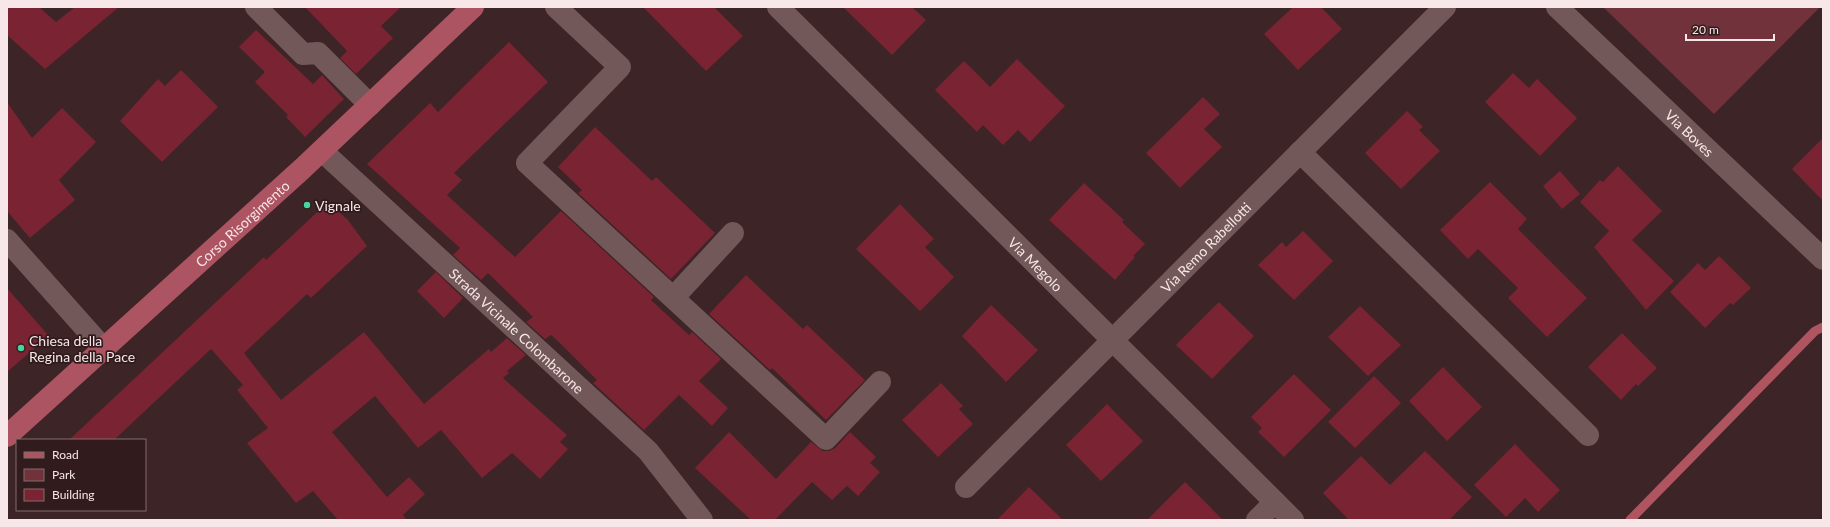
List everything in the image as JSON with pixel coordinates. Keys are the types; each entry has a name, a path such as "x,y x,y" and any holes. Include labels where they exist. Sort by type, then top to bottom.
{"main road":[{"name":"Corso Risorgimento","path":"7,436 322,151 472,7"}],"street":[{"path":"256,7 303,54 318,53 370,105"},
{"path":"556,7 620,67 527,163 826,439 880,382"},
{"name":"Via Megolo","path":"778,7 1293,520"},
{"name":"Via Remo Rabellotti","path":"966,487 1445,7"},
{"name":"Via Boves","path":"1557,7 1823,259"},
{"name":"Strada Vicinale Colombarone","path":"322,151 648,451 702,520"},
{"path":"1300,152 1588,435"},
{"path":"674,298 733,233"},
{"path":"7,240 104,349"},
{"path":"1257,520 1275,502"}],"green space":[{"path":"1603,7 1820,7 1714,114"}],"building":[{"path":"7,7 39,7 56,22 75,7 119,7 45,69 7,35"},
{"path":"305,7 401,7 381,26 393,38 356,74 340,58 347,51"},
{"path":"643,7 714,7 743,36 706,71"},
{"path":"843,7 912,7 926,20 892,55"},
{"path":"1293,7 1321,7 1342,29 1298,70 1264,34"},
{"path":"256,30 313,84 322,75 344,99 305,137 286,117 288,115 255,82 265,72 239,47"},
{"path":"509,42 548,82 454,173 462,180 447,195 515,257 561,211 654,297 651,300 689,335 692,332 721,359 699,381 728,408 712,426 679,395 644,430 593,383 597,380 561,344 551,335 545,339 526,322 533,317 488,273 481,280 453,255 460,248 367,164 430,103 438,112"},
{"path":"1017,59 1065,106 1030,142 1018,130 1003,145 983,125 977,132 935,90 964,61 990,87"},
{"path":"181,70 218,107 162,162 120,121 158,79 165,86"},
{"path":"1513,73 1529,88 1537,79 1577,118 1540,156 1485,102"},
{"path":"1203,97 1220,114 1204,129 1222,147 1180,188 1146,153"},
{"path":"7,102 32,138 62,108 96,142 59,180 75,200 30,238 7,211"},
{"path":"1407,111 1423,127 1419,130 1440,151 1401,189 1365,153"},
{"path":"595,127 652,181 656,177 715,233 671,279 578,193 582,190 558,167"},
{"path":"1823,138 1823,201 1792,169"},
{"path":"1618,166 1662,211 1632,240 1674,281 1646,310 1594,247 1609,231 1580,202 1600,180 1603,182"},
{"path":"1560,171 1580,194 1562,209 1543,186"},
{"path":"1490,182 1527,219 1518,229 1587,298 1547,337 1508,298 1518,288 1478,249 1468,259 1440,230"},
{"path":"1084,183 1124,220 1122,222 1145,244 1133,256 1135,257 1115,280 1049,220"},
{"path":"328,202 348,220 367,246 311,298 307,294 244,353 281,400 364,332 424,404 489,349 491,352 507,338 526,355 507,371 509,373 503,378 567,435 560,442 568,449 540,479 512,453 482,478 441,430 418,448 375,396 332,432 387,497 409,477 425,494 403,515 407,520 338,520 313,491 296,503 247,443 268,428 237,390 243,385 211,349 115,439 70,439 264,257 266,260"},
{"path":"900,204 934,239 925,247 954,277 920,311 856,249"},
{"path":"1303,231 1333,261 1294,300 1258,265 1282,242 1286,247"},
{"path":"1719,256 1751,288 1733,305 1730,303 1705,328 1670,292 1698,263 1705,270"},
{"path":"436,272 463,298 444,318 417,291"},
{"path":"746,275 803,329 807,325 865,380 826,420 772,368 770,370 709,314"},
{"name":"Chiesa della Regina della Pace","path":"7,288 49,336 7,372"},
{"path":"1219,302 1254,336 1212,379 1176,345"},
{"path":"991,305 1038,350 1006,382 962,336"},
{"path":"1360,306 1401,345 1368,376 1328,337"},
{"path":"1622,333 1657,368 1638,386 1636,384 1621,400 1588,367"},
{"path":"1443,367 1482,407 1447,441 1409,401"},
{"path":"1294,374 1331,410 1284,457 1258,432 1262,428 1251,417"},
{"path":"1374,376 1401,403 1355,448 1328,422"},
{"path":"941,383 963,406 959,409 973,424 938,457 902,420"},
{"path":"1107,404 1143,441 1101,481 1066,445"},
{"path":"729,432 776,479 811,442 823,451 829,451 835,448 850,432 876,457 870,463 880,472 858,496 847,486 832,500 812,482 775,520 751,520 695,468"},
{"path":"1515,444 1560,490 1538,512 1525,498 1506,517 1474,485"},
{"path":"1425,451 1472,497 1449,520 1349,520 1323,493 1361,456 1390,485"},
{"path":"1185,482 1223,520 1147,520"},
{"path":"1029,487 1063,520 997,520"}],"waterway":[{"path":"1630,520 1815,331 1823,327"}],"place":[{"name":"Vignale","path":"307,205"},
{"name":"Chiesa della Regina della Pace","path":"21,348"}]}
